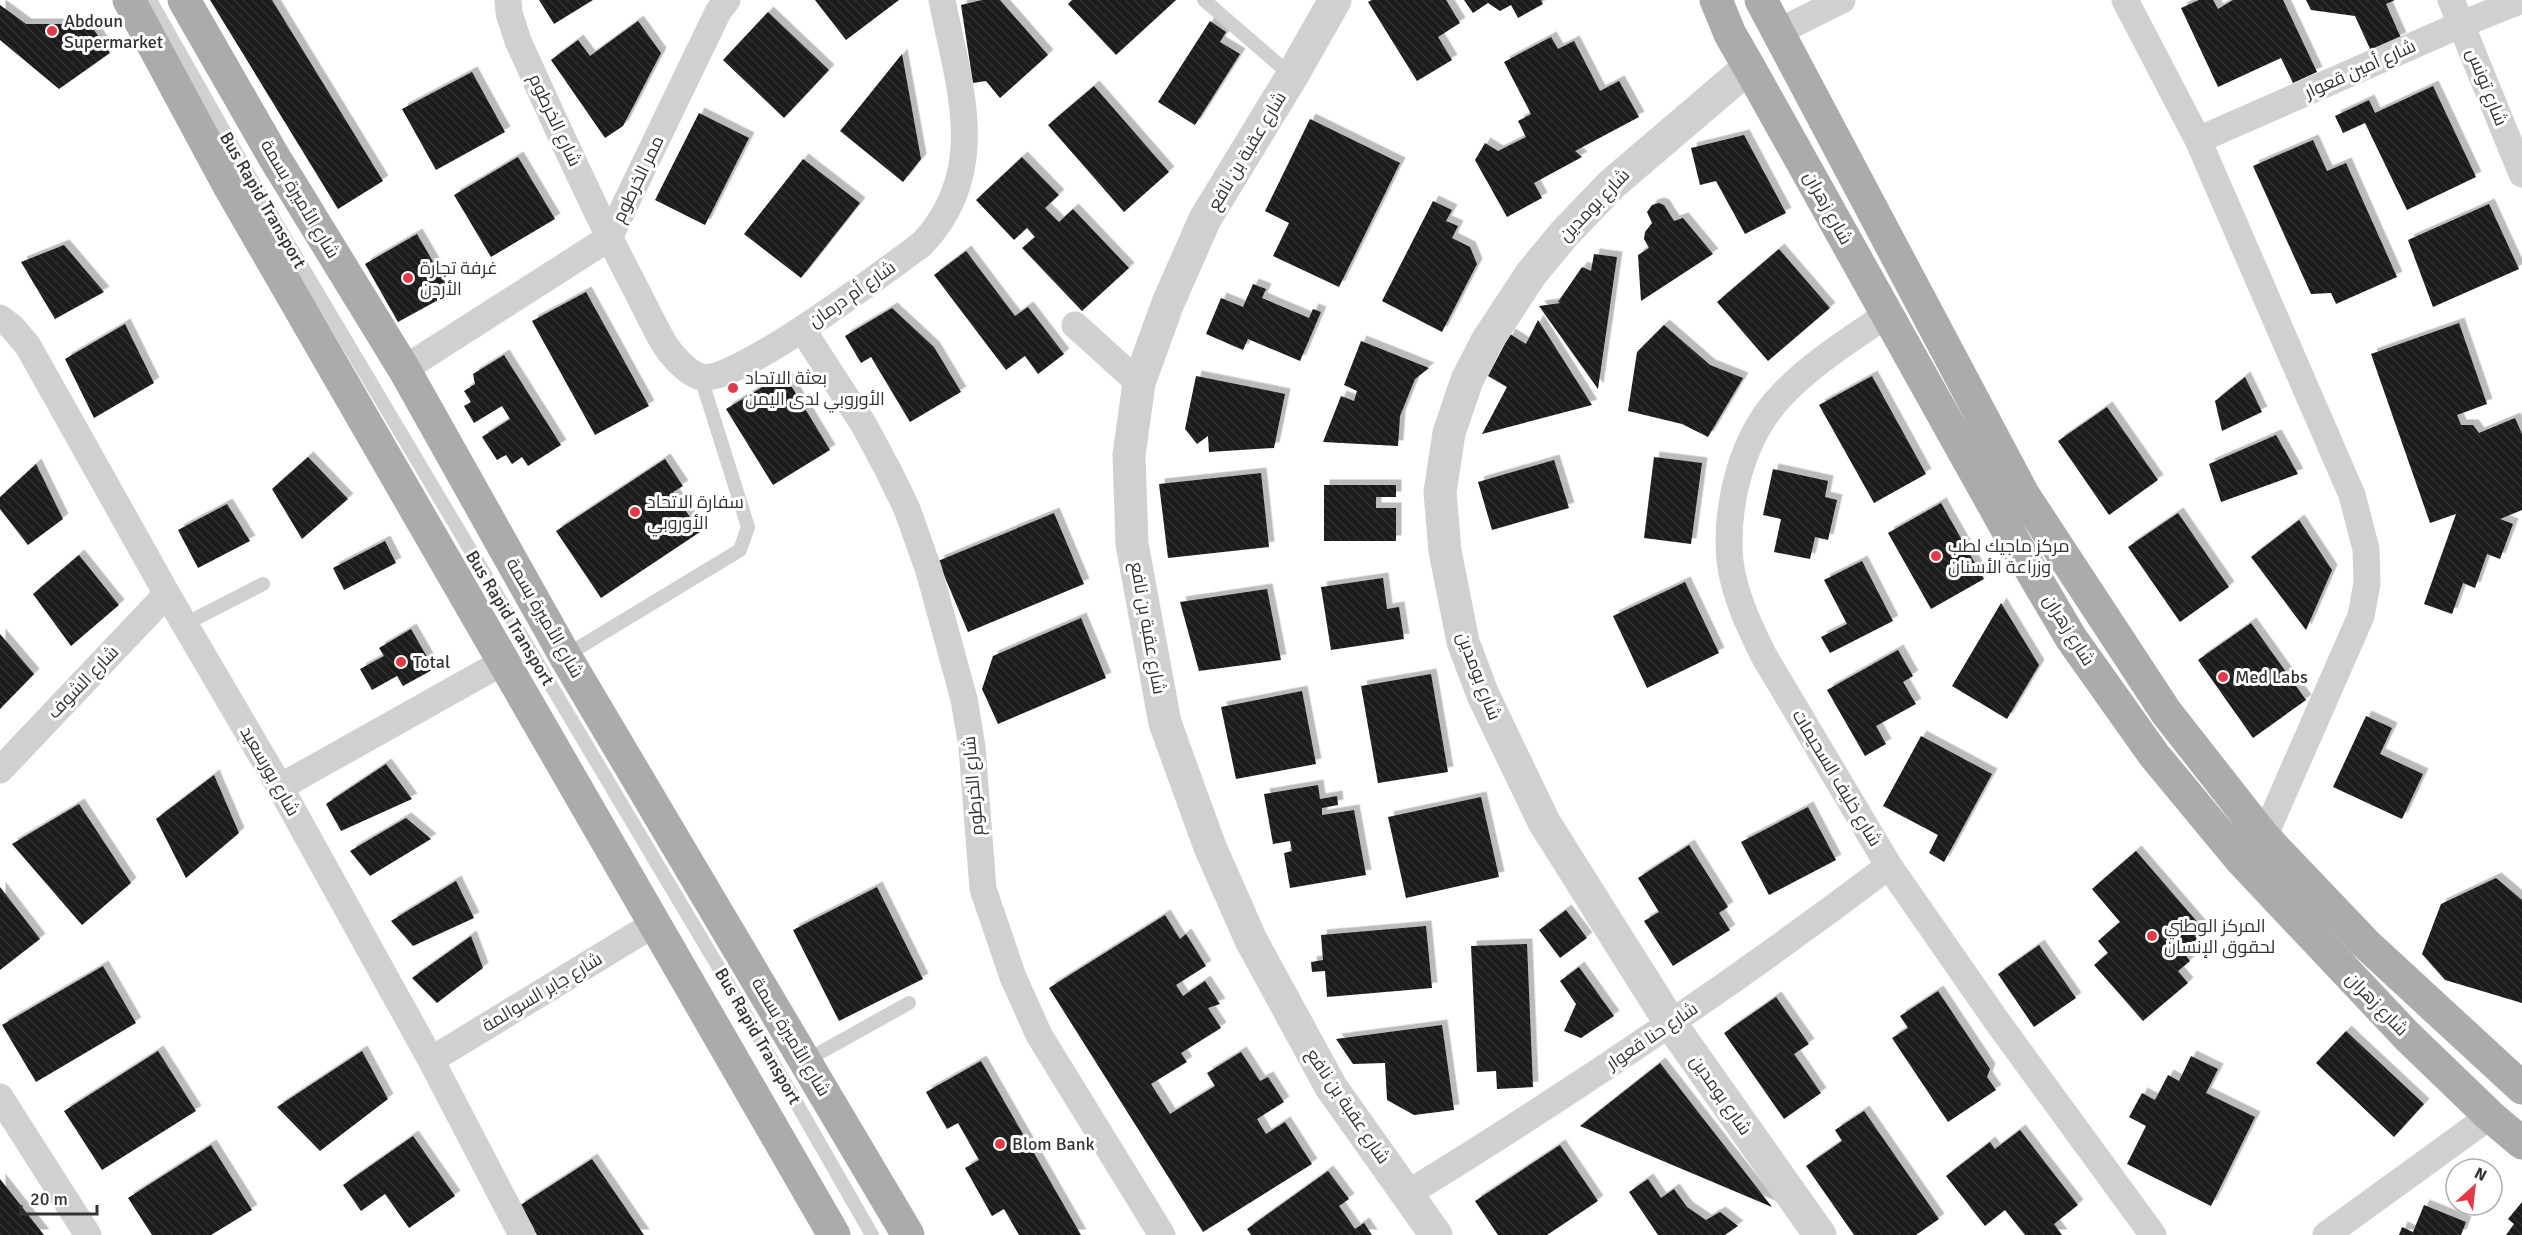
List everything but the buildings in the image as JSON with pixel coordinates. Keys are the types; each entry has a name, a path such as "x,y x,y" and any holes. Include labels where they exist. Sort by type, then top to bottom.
{"main road":[{"name":"شارع الأميرة بسمة","path":"184,0 274,157 404,369 566,656 908,1235"},
{"name":"شارع زهران","path":"1716,0 1730,34 2008,531 2071,638 2154,755 2249,869 2407,1036 2490,1116 2522,1143"},
{"name":"شارع زهران","path":"1761,0 2023,494 2166,712 2264,837 2365,943 2522,1088"},
{"path":"135,1 228,184 834,1235"}],"street":[{"name":"شارع الخرطوم","path":"508,0 509,13 518,41 609,238"},
{"name":"ممر الخرطوم","path":"404,369 609,238 718,12 727,0"},
{"name":"شارع أم درمان","path":"701,378 720,376 742,367 802,329 922,244 938,228 961,178 966,150 964,115 942,0"},
{"name":"شارع عقبة بن نافع","path":"1335,0 1292,76 1205,219 1168,303 1139,383 1130,455 1132,544 1165,723 1210,847 1251,940 1331,1087 1436,1235"},
{"path":"1778,32 1842,0"},
{"path":"2125,0 2198,140 2352,495 2366,549 2367,583 2361,616 2264,837"},
{"name":"شارع أمين قعوار","path":"2198,140 2457,12 2522,0"},
{"name":"شارع تونس","path":"2457,12 2522,174"},
{"name":"شارع بومدين","path":"1749,67 1612,184 1564,234 1531,274 1487,341 1467,380 1449,433 1440,492 1445,550 1463,642 1483,694 1545,822 1671,1024 1820,1235"},
{"path":"609,238 666,346 684,367 701,378"},
{"name":"شارع خليف السحيمات","path":"1887,314 1826,358 1784,393 1769,409 1747,451 1732,503 1730,532 1730,561 1747,620 1764,656 1889,866 1996,1020 2153,1235"},
{"name":"شارع بورسعيد","path":"0,318 12,327 28,346 184,624 280,787 431,1060 522,1235"},
{"path":"1075,325 1139,383"},
{"name":"شارع الخرطوم","path":"802,329 864,425 888,470 907,509 929,571 964,699 972,747 983,889 1013,977 1039,1035 1162,1235"},
{"name":"شارع الشوف","path":"0,770 167,594"},
{"path":"280,787 503,662"},
{"name":"شارع حنا قعوار","path":"1407,1194 1525,1122 1671,1024 1783,946 1889,866"},
{"name":"شارع جابر السوالمة","path":"431,1060 654,924"},
{"path":"2,1104 88,1235"},
{"path":"2326,1235 2490,1116"}],"lane":[{"path":"1204,0 1292,76"},
{"name":"Bus Rapid Transport","path":"135,1 276,223 427,481 707,947 872,1235"},
{"path":"566,656 740,550 748,527 701,378"},
{"path":"184,624 263,584"},
{"path":"805,1061 909,1003"}],"place":[{"name":"Abdoun Supermarket","path":"52,31"},
{"name":"غرفة تجارة الأردن","path":"408,278"},
{"name":"بعثة الاتحاد الأوروبي لدى اليمن","path":"733,388"},
{"name":"سفارة الاتحاد الأوروبي","path":"635,512"},
{"name":"مركز ماجيك لطب وزراعة الأسنان","path":"1936,556"},
{"name":"Total","path":"401,662"},
{"name":"Med Labs","path":"2223,677"},
{"name":"المركز الوطني لحقوق الإنسان","path":"2152,936"},
{"name":"Blom Bank","path":"1000,1144"}]}
